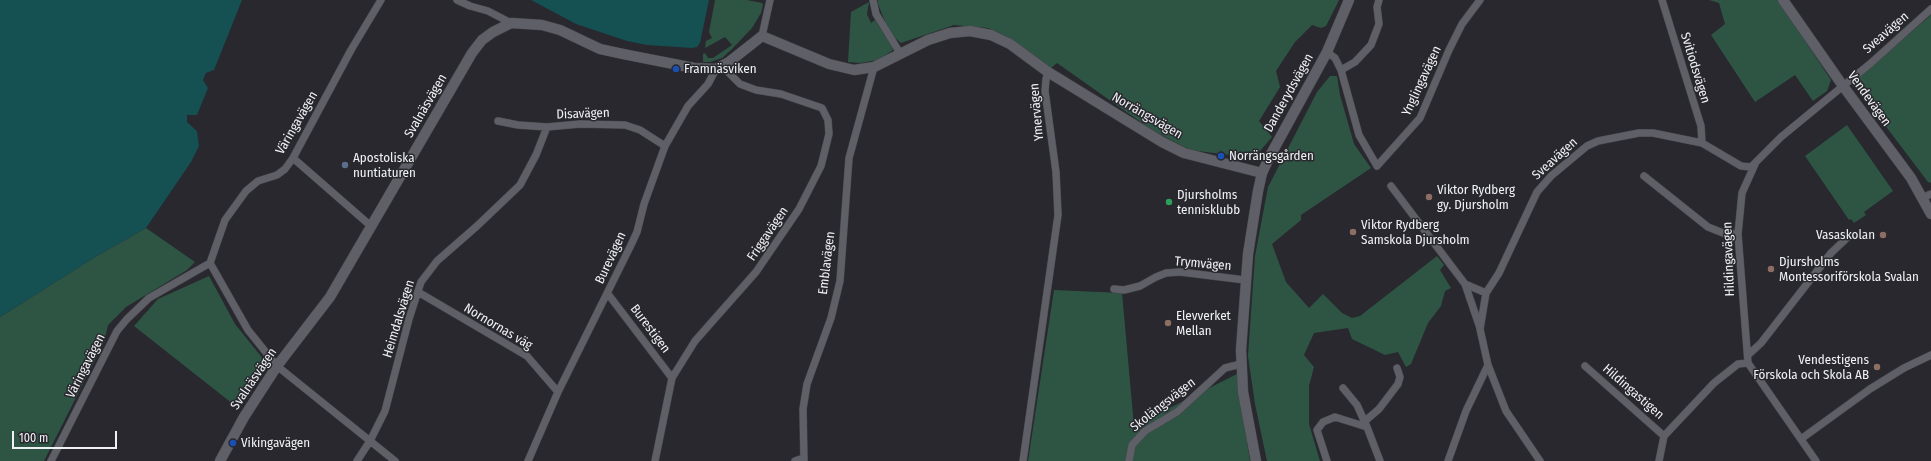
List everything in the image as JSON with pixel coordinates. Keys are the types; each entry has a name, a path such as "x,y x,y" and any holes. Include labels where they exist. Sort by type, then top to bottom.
{"street":[{"name":"Väringavägen","path":"51,461 73,416 93,382 112,341 127,319 149,298 210,263 225,220 246,191 258,181 277,175 285,169 351,50 381,0"},
{"path":"457,0 494,14 512,24"},
{"path":"719,67 762,36 770,0"},
{"path":"873,0 876,14 900,54"},
{"name":"Danderydsvägen","path":"1256,461 1243,392 1241,364 1245,280 1252,228 1262,173 1327,52 1349,0"},
{"path":"1327,52 1335,58 1341,70 1356,62 1371,45 1379,24 1377,7 1379,0"},
{"name":"Ynglingavägen","path":"1341,70 1359,135 1377,166 1420,118 1449,50 1462,24 1480,0"},
{"name":"Svitiodsvägen","path":"1662,0 1701,126 1702,143"},
{"name":"Vendevägen","path":"1783,0 1843,86 1911,178 1927,196 1931,214"},
{"name":"Sveavägen","path":"1540,461 1506,411 1488,365 1480,329 1486,293 1499,273 1537,192 1551,176 1587,146 1598,141 1639,133 1653,133 1702,143 1744,167 1751,167 1756,164 1781,136 1843,86 1931,9"},
{"name":"Svalnäsvägen","path":"220,461 238,427 277,366 330,297 472,53 482,40 492,32 512,24 542,25 560,30 600,49 694,68 719,67"},
{"name":"Ymervägen","path":"762,36 829,64 854,70 874,67 928,40 950,33 970,31 991,35 1010,44 1048,72 1045,91 1056,172 1058,215 1023,461"},
{"name":"Burevägen","path":"528,461 558,392 608,294 637,232 644,204 665,146 688,106 708,84 719,67"},
{"name":"Friggavägen","path":"655,461 672,378 695,341 756,272 799,209 822,166 829,134 828,120 822,108 781,94 756,90 740,84 719,67"},
{"name":"Emblavägen","path":"804,459 803,409 806,384 831,318 840,281 849,158 874,67"},
{"name":"Norrängsvägen","path":"1048,72 1162,142 1184,153 1262,173"},
{"name":"Disavägen","path":"498,121 518,125 547,127 580,124 625,125 640,130 665,146"},
{"name":"Heimdalsvägen","path":"357,461 370,441 385,412 409,319 421,282 437,260 477,226 520,185 536,156 547,127"},
{"path":"292,158 372,227"},
{"name":"Hildingavägen","path":"1748,359 1738,234 1742,193 1756,164"},
{"path":"1644,176 1708,227 1723,232 1738,234"},
{"path":"1391,186 1465,284 1480,329"},
{"path":"1659,461 1664,436 1714,383 1738,364 1748,359 1830,253 1850,236"},
{"path":"210,263 248,330 277,366 395,461"},
{"name":"Trymvägen","path":"1114,289 1124,290 1140,286 1166,273 1180,272 1245,280"},
{"path":"1465,284 1486,293"},
{"name":"Nornornas väg","path":"418,292 527,356 558,392"},
{"name":"Burestigen","path":"608,294 672,378"},
{"path":"1801,439 1870,389 1904,368 1931,355"},
{"path":"1748,359 1816,461"},
{"name":"Skolängsvägen","path":"1129,461 1132,446 1145,431 1177,412 1225,368 1241,364"},
{"path":"1448,461 1466,411 1488,365"},
{"name":"Hildingastigen","path":"1585,366 1664,436"},
{"path":"1366,424 1398,384 1400,377 1397,368"},
{"path":"1343,388 1357,405 1380,461"},
{"path":"1327,461 1317,430 1323,422 1335,417 1366,424"},
{"path":"795,461 804,459"}],"green space":[{"path":"715,0 747,0 762,3 763,5 761,13 752,28 732,49 722,58 710,62 703,62 703,54 705,53 708,58 713,58 732,45 725,37 705,48 706,41 712,38 709,32"},
{"path":"878,0 1339,0 1326,26 1321,28 1312,25 1295,42 1276,71 1280,87 1259,121 1272,137 1254,158 1190,150 1152,130 1057,63 1051,68 1006,36 988,28 954,25 901,43 888,29 878,4"},
{"path":"1709,0 1778,0 1831,80 1827,91 1813,101 1795,75 1755,102 1711,35 1725,24 1719,3"},
{"path":"869,2 867,14 871,23 875,20 893,50 878,60 860,63 848,62 851,12"},
{"path":"1931,15 1931,183 1928,182 1853,83"},
{"path":"1330,76 1337,76 1340,95 1354,144 1371,168 1301,215 1301,220 1272,244 1286,282 1309,308 1323,294 1342,313 1352,318 1360,316 1437,256 1444,265 1440,270 1451,288 1445,291 1441,306 1428,323 1411,364 1406,367 1398,352 1385,355 1352,339 1348,328 1314,333 1304,355 1314,367 1309,386 1309,424 1320,461 1267,461 1255,404 1248,356 1255,256 1268,187 1317,92"},
{"path":"1847,125 1893,191 1864,212 1866,215 1854,223 1851,219 1849,220 1805,156"},
{"path":"146,228 195,262 187,270 126,307 108,325 104,342 44,461 0,461 0,317 95,257"},
{"path":"209,276 235,324 268,365 238,408 134,326 158,299"},
{"path":"1054,290 1122,293 1134,426 1237,374 1250,461 1028,461"}],"water":[{"path":"0,0 242,0 214,70 206,73 203,80 208,88 197,115 187,115 187,122 197,131 199,146 191,162 146,228 95,257 0,317"},
{"path":"531,0 709,0 700,43 697,47 692,48 647,45 627,41 576,24"}],"place":[{"name":"Framnäsviken","path":"676,69"},
{"name":"Norrängsgården","path":"1221,156"},
{"name":"Apostoliska nuntiaturen","path":"345,165"},
{"name":"Viktor Rydberg gy. Djursholm","path":"1429,197"},
{"name":"Djursholms tennisklubb","path":"1169,202"},
{"name":"Viktor Rydberg Samskola Djursholm","path":"1353,232"},
{"name":"Vasaskolan","path":"1883,235"},
{"name":"Djursholms Montessoriförskola Svalan","path":"1771,269"},
{"name":"Elevverket Mellan","path":"1168,323"},
{"name":"Vendestigens Förskola och Skola AB","path":"1877,367"},
{"name":"Vikingavägen","path":"233,443"}]}
